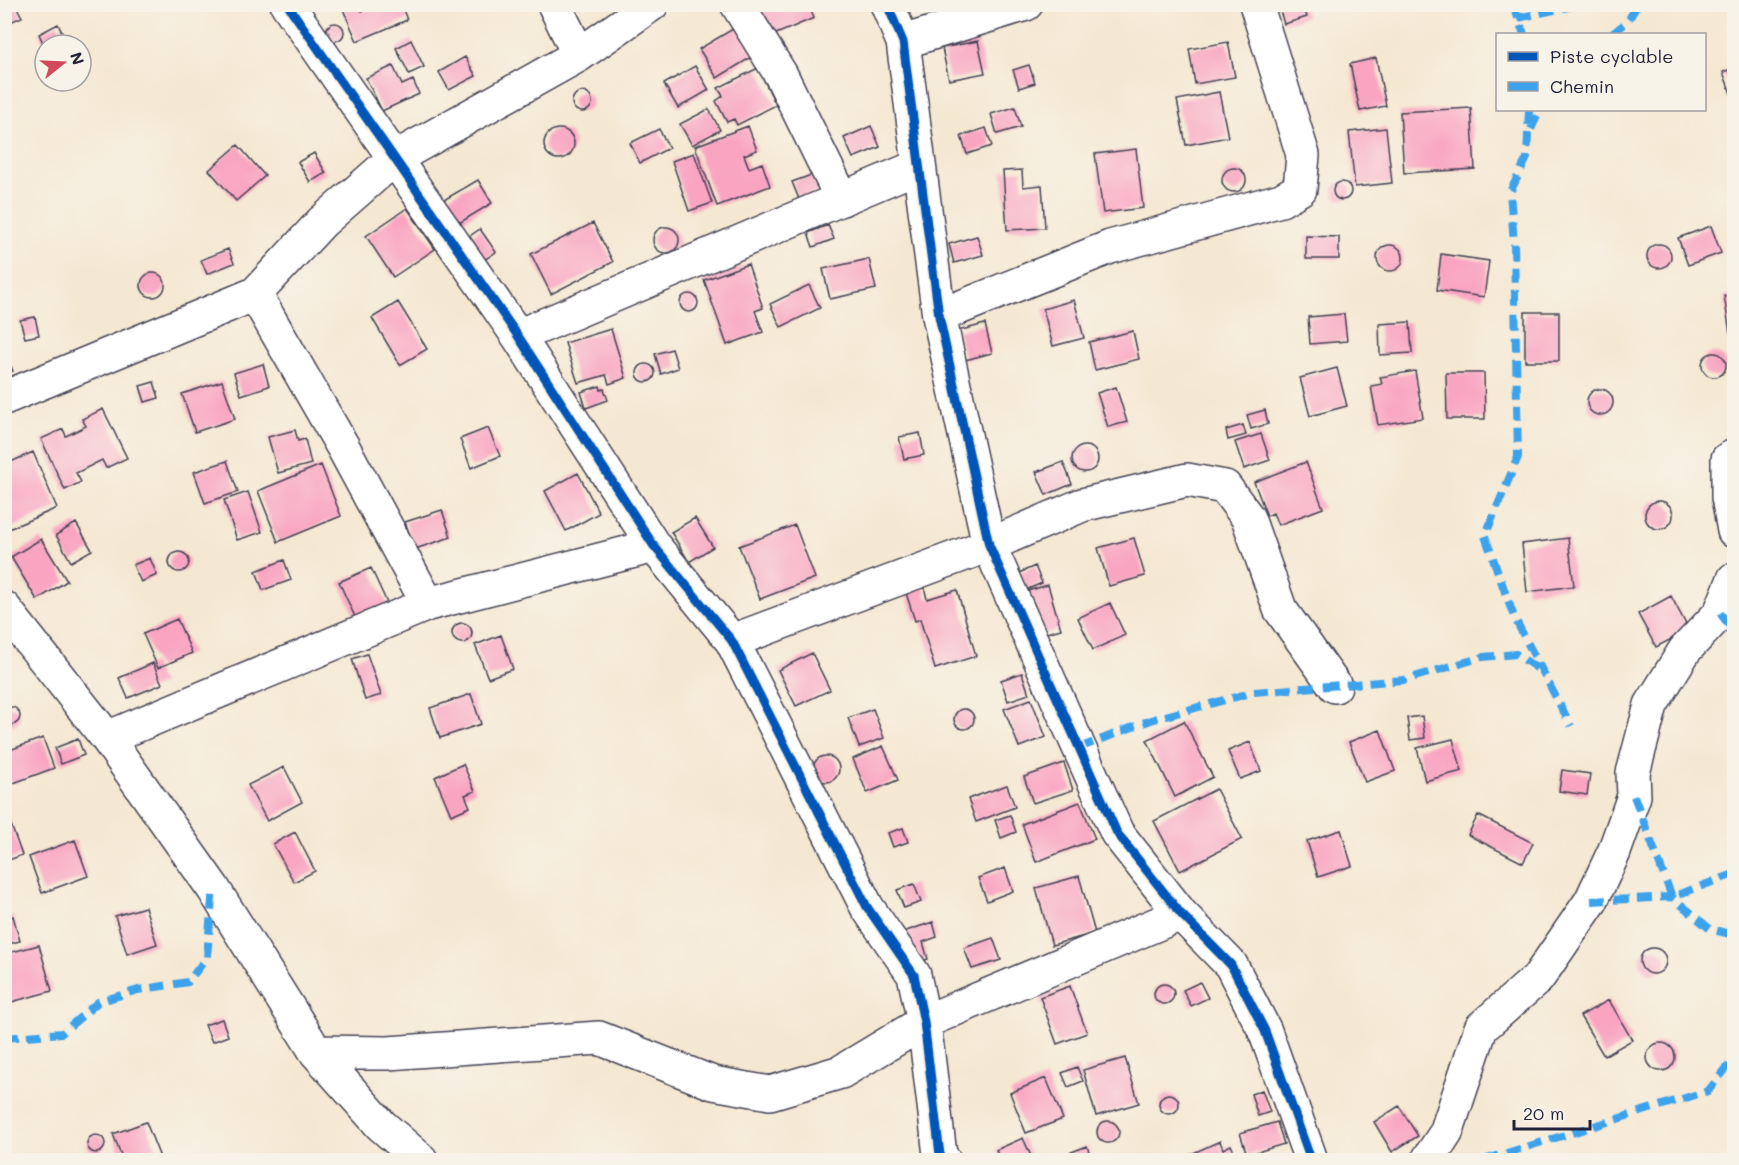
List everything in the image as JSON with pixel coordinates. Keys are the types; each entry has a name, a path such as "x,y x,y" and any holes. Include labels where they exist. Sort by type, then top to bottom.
{"street":[{"path":"287,4 518,336 654,546 732,640 867,907 914,975 924,1022 940,1155 944,1161"},
{"path":"554,4 579,55"},
{"path":"4,398 255,294 322,222 395,158 579,55 652,4"},
{"path":"737,4 781,75 842,199"},
{"path":"887,4 903,42 939,316 989,545 1117,832 1181,914 1231,965 1265,1030 1311,1161"},
{"path":"903,42 1026,4"},
{"path":"939,316 1110,247 1281,200 1300,189 1303,155 1256,4"},
{"path":"518,336 919,166"},
{"path":"255,294 343,447 428,604"},
{"path":"1734,456 1728,459 1728,497 1734,531"},
{"path":"732,640 989,545 1082,505 1187,480 1225,486 1248,518 1280,609 1335,686"},
{"path":"107,738 428,604 654,546"},
{"path":"1428,1161 1446,1133 1481,1028 1538,978 1591,901 1614,852 1634,796 1633,773 1651,705 1685,650 1720,613 1734,579"},
{"path":"4,608 107,738 213,888 316,1052 381,1125 421,1161"},
{"path":"316,1052 388,1053 599,1038 713,1083 770,1093 841,1072 924,1022 1181,914"},
{"path":"381,1125 392,1161"}],"building":[{"path":"15,4 22,17 8,23 4,9"},
{"path":"348,4 359,4 362,11 377,4 387,4 388,8 401,4 407,20 357,41 342,7"},
{"path":"756,4 808,4 814,18 769,37"},
{"path":"1278,4 1303,4 1307,17 1284,24"},
{"path":"335,23 341,26 344,32 341,38 335,41 329,38 326,32 329,26"},
{"path":"58,24 62,33 41,33"},
{"path":"738,26 755,55 717,78 699,49"},
{"path":"411,40 424,67 409,74 396,48"},
{"path":"978,41 985,73 949,80 942,48"},
{"path":"1228,42 1235,77 1195,84 1189,49"},
{"path":"465,57 476,76 449,90 439,72"},
{"path":"1376,58 1386,106 1360,111 1350,64"},
{"path":"1029,65 1035,83 1019,88 1013,70"},
{"path":"393,66 402,85 413,80 419,94 382,111 366,78"},
{"path":"695,66 709,90 678,108 664,84"},
{"path":"758,68 776,105 737,125 734,119 727,122 716,101 723,96 718,88"},
{"path":"1734,68 1734,102 1723,72"},
{"path":"582,92 589,95 592,102 589,109 582,112 575,109 572,102 575,95"},
{"path":"1219,92 1228,137 1186,145 1177,100"},
{"path":"1015,107 1021,127 997,134 991,114"},
{"path":"1471,108 1475,169 1404,173 1400,112"},
{"path":"709,109 720,130 692,145 680,124"},
{"path":"748,126 757,150 744,155 749,168 762,163 770,186 717,206 695,146"},
{"path":"871,126 880,147 853,158 844,138"},
{"path":"986,128 992,146 967,154 961,136"},
{"path":"1386,128 1392,183 1355,187 1349,132"},
{"path":"559,129 565,130 573,138 573,150 565,158 559,159 553,158 545,150 544,144 545,138 553,130"},
{"path":"659,129 669,148 640,163 630,143"},
{"path":"238,145 265,176 236,201 209,170"},
{"path":"1136,149 1143,208 1103,213 1095,154"},
{"path":"314,153 326,173 310,182 298,162"},
{"path":"694,153 712,203 689,211 672,161"},
{"path":"1234,168 1239,169 1245,175 1245,185 1239,191 1234,192 1229,191 1223,185 1222,180 1223,175 1229,169"},
{"path":"1022,170 1023,187 1042,185 1045,228 1007,230 1003,171"},
{"path":"814,174 820,191 799,199 792,182"},
{"path":"478,180 492,203 456,225 442,201"},
{"path":"1342,182 1348,185 1351,191 1348,197 1342,200 1336,197 1333,191 1336,185"},
{"path":"407,208 435,249 393,277 366,236"},
{"path":"593,223 613,262 551,294 531,254"},
{"path":"828,225 834,239 813,247 808,233"},
{"path":"1711,226 1721,253 1688,265 1678,238"},
{"path":"666,227 675,231 679,240 675,249 666,253 657,249 653,240 657,231"},
{"path":"480,229 496,252 484,260 467,238"},
{"path":"977,236 983,255 954,263 949,244"},
{"path":"1306,236 1339,237 1339,259 1306,259"},
{"path":"1659,244 1668,247 1671,256 1668,265 1659,268 1650,265 1647,256 1650,247"},
{"path":"1390,245 1399,249 1403,258 1399,267 1390,271 1381,267 1377,258 1381,249"},
{"path":"228,249 234,263 207,274 201,260"},
{"path":"1441,254 1489,261 1484,297 1437,290"},
{"path":"869,259 876,289 830,299 823,269"},
{"path":"748,264 763,308 755,311 763,332 727,345 704,280"},
{"path":"153,273 158,274 164,280 164,290 158,296 153,297 148,296 142,290 141,285 142,280 148,274"},
{"path":"809,285 820,308 781,327 770,304"},
{"path":"685,294 693,294 698,299 696,310 685,312 680,307 680,299"},
{"path":"1734,295 1734,332 1730,333 1724,296"},
{"path":"1074,300 1084,338 1053,346 1043,309"},
{"path":"398,302 427,349 400,365 372,318"},
{"path":"1525,312 1559,312 1559,361 1525,361"},
{"path":"1344,314 1347,341 1310,344 1308,317"},
{"path":"35,317 39,335 25,338 20,320"},
{"path":"1410,322 1412,353 1380,355 1379,324"},
{"path":"985,324 992,353 965,360 958,331"},
{"path":"611,329 626,378 609,384 606,375 578,383 565,343"},
{"path":"1133,331 1139,359 1095,370 1089,342"},
{"path":"672,349 678,368 661,374 655,354"},
{"path":"4,350 13,371 4,374"},
{"path":"1709,353 1719,353 1726,360 1726,370 1719,377 1709,377 1702,370 1702,360"},
{"path":"263,364 269,386 241,395 234,373"},
{"path":"642,364 650,364 655,369 653,380 642,382 637,377 637,369"},
{"path":"1337,368 1347,406 1310,416 1300,378"},
{"path":"1415,371 1423,418 1378,425 1371,386 1382,384 1380,377"},
{"path":"1446,373 1484,373 1485,419 1447,419"},
{"path":"222,381 235,419 195,432 182,394"},
{"path":"154,382 159,398 145,402 140,386"},
{"path":"600,386 601,390 604,389 608,400 586,408 581,392"},
{"path":"1116,387 1127,422 1108,427 1097,393"},
{"path":"1600,389 1609,393 1613,402 1609,411 1600,415 1591,411 1587,402 1591,393"},
{"path":"103,409 127,458 106,468 102,460 76,473 81,482 65,490 41,439 63,429 66,436 86,426 82,419"},
{"path":"1265,410 1268,424 1251,429 1247,415"},
{"path":"1243,425 1246,435 1228,440 1226,430"},
{"path":"488,428 500,456 471,468 460,439"},
{"path":"295,430 298,441 305,439 311,464 278,473 268,437"},
{"path":"920,433 924,455 904,459 899,437"},
{"path":"1261,434 1270,460 1244,469 1235,442"},
{"path":"1085,446 1094,450 1098,459 1094,468 1085,472 1076,468 1072,459 1076,450"},
{"path":"33,452 57,508 4,531 4,465"},
{"path":"227,461 238,492 205,503 194,472"},
{"path":"1063,462 1072,484 1046,495 1036,472"},
{"path":"1306,462 1323,508 1278,525 1273,513 1267,516 1254,482"},
{"path":"321,465 341,516 278,542 258,491"},
{"path":"578,473 599,513 566,531 545,491"},
{"path":"248,492 262,532 237,540 224,500"},
{"path":"1659,501 1669,505 1673,515 1669,525 1659,529 1649,525 1645,515 1649,505"},
{"path":"442,510 451,537 415,549 405,522"},
{"path":"695,518 713,547 689,562 671,532"},
{"path":"76,523 92,550 71,562 56,535"},
{"path":"795,525 815,578 760,599 739,546"},
{"path":"1134,538 1145,576 1109,586 1098,548"},
{"path":"1568,538 1574,586 1527,592 1522,544"},
{"path":"41,539 67,581 37,600 11,557"},
{"path":"179,552 186,555 189,562 186,569 179,572 172,569 169,562 172,555"},
{"path":"150,558 157,575 141,582 133,565"},
{"path":"284,560 291,580 263,590 256,571"},
{"path":"1035,566 1042,583 1026,590 1019,573"},
{"path":"371,568 388,605 356,619 339,582"},
{"path":"1048,585 1061,629 1036,636 1024,592"},
{"path":"924,587 927,599 957,590 976,656 935,669 920,619 915,621 906,593"},
{"path":"1671,596 1689,630 1656,647 1638,614"},
{"path":"1110,603 1125,635 1093,650 1078,618"},
{"path":"177,619 192,653 158,668 143,634"},
{"path":"462,623 469,626 472,633 469,640 462,643 455,640 452,633 455,626"},
{"path":"501,635 513,669 488,678 475,645"},
{"path":"812,653 830,690 796,706 778,670"},
{"path":"367,654 381,695 365,700 352,659"},
{"path":"153,663 162,684 128,698 119,678"},
{"path":"1022,673 1029,694 1008,701 1001,680"},
{"path":"471,694 481,724 440,738 430,708"},
{"path":"1031,699 1046,737 1019,747 1004,709"},
{"path":"11,707 17,710 20,716 17,722 11,725 5,722 2,716 5,710"},
{"path":"873,709 884,738 859,747 848,718"},
{"path":"964,709 971,712 974,719 971,726 964,729 957,726 954,719 957,712"},
{"path":"1422,716 1425,738 1410,740 1407,718"},
{"path":"1184,721 1213,777 1175,797 1147,740"},
{"path":"1380,730 1395,771 1365,782 1349,742"},
{"path":"43,738 54,768 11,784 4,765 4,752"},
{"path":"78,739 84,755 61,764 55,748"},
{"path":"1453,739 1462,771 1425,781 1417,748"},
{"path":"1250,742 1261,771 1240,779 1228,751"},
{"path":"883,746 898,780 867,793 853,759"},
{"path":"826,756 835,760 839,769 835,778 826,782 817,778 813,769 817,760"},
{"path":"1064,763 1073,790 1033,803 1024,777"},
{"path":"463,764 475,791 465,795 470,807 451,815 435,777"},
{"path":"284,767 302,802 267,821 248,785"},
{"path":"1562,770 1590,774 1587,795 1559,791"},
{"path":"1007,785 1015,807 976,822 968,799"},
{"path":"1216,789 1242,839 1180,871 1154,821"},
{"path":"1080,802 1095,839 1036,862 1022,824"},
{"path":"7,814 22,855 4,862 4,815"},
{"path":"1010,815 1016,832 1001,838 995,820"},
{"path":"1478,815 1533,843 1523,863 1468,835"},
{"path":"903,828 908,842 893,847 888,833"},
{"path":"1341,830 1352,866 1318,877 1307,841"},
{"path":"295,832 315,871 294,882 273,844"},
{"path":"75,840 88,876 42,893 29,857"},
{"path":"1005,868 1013,891 987,901 978,878"},
{"path":"1079,876 1095,933 1052,945 1036,888"},
{"path":"914,884 921,902 904,908 897,890"},
{"path":"145,907 157,944 127,954 115,916"},
{"path":"13,916 20,941 4,945 4,919"},
{"path":"933,922 937,937 923,942 928,959 914,964 903,932"},
{"path":"993,938 1001,960 972,969 964,948"},
{"path":"39,945 52,991 4,1004 4,954"},
{"path":"1653,948 1662,952 1666,961 1662,970 1653,974 1644,970 1640,961 1644,952"},
{"path":"1200,982 1208,998 1191,1006 1183,990"},
{"path":"1160,984 1168,984 1174,990 1174,998 1168,1004 1160,1004 1154,998 1154,990"},
{"path":"1070,986 1087,1033 1057,1044 1040,997"},
{"path":"1609,1000 1632,1040 1604,1056 1580,1016"},
{"path":"222,1019 228,1036 212,1042 205,1025"},
{"path":"1661,1043 1671,1047 1675,1057 1671,1067 1661,1071 1651,1067 1647,1057 1651,1047"},
{"path":"1125,1058 1139,1103 1096,1116 1083,1070"},
{"path":"1077,1067 1083,1081 1068,1087 1062,1073"},
{"path":"1046,1078 1063,1119 1026,1133 1010,1093"},
{"path":"1262,1090 1270,1112 1258,1116 1251,1094"},
{"path":"1169,1094 1176,1097 1179,1104 1176,1111 1169,1114 1162,1111 1159,1104 1162,1097"},
{"path":"1399,1106 1418,1136 1392,1152 1374,1122"},
{"path":"1108,1121 1116,1124 1119,1132 1116,1140 1108,1143 1100,1140 1097,1132 1100,1124"},
{"path":"146,1122 161,1160 123,1160 113,1134"},
{"path":"1277,1122 1284,1144 1247,1155 1240,1133"},
{"path":"96,1135 102,1138 105,1144 102,1150 96,1153 90,1150 87,1144 90,1138"},
{"path":"1023,1138 1031,1156 1020,1160 1000,1160 996,1150"},
{"path":"1220,1141 1223,1149 1231,1145 1238,1160 1183,1160 1182,1158"},
{"path":"1087,1146 1092,1160 1066,1160 1064,1155"}],"marked path":[{"path":"1513,4 1524,33"},
{"path":"1518,18 1581,4"},
{"path":"1613,33 1627,22 1638,4"},
{"path":"1529,111 1527,158 1510,192 1514,243 1518,457 1485,536 1514,617 1571,726"},
{"path":"1531,129 1540,111"},
{"path":"1720,613 1734,632"},
{"path":"1079,748 1151,720 1254,692 1404,680 1483,657 1516,654 1541,671"},
{"path":"1634,796 1672,897 1734,874"},
{"path":"4,1038 62,1033 98,1002 138,990 188,982 207,957 213,888"},
{"path":"1591,901 1672,897 1710,929 1734,935"},
{"path":"1484,1160 1708,1091 1734,1059"}],"cycle path":[{"path":"287,4 518,336 654,546 732,641 867,907 914,975 924,1022 940,1155 944,1160"},
{"path":"887,4 903,42 939,316 989,545 1117,833 1181,914 1231,965 1265,1031 1311,1160"}]}
